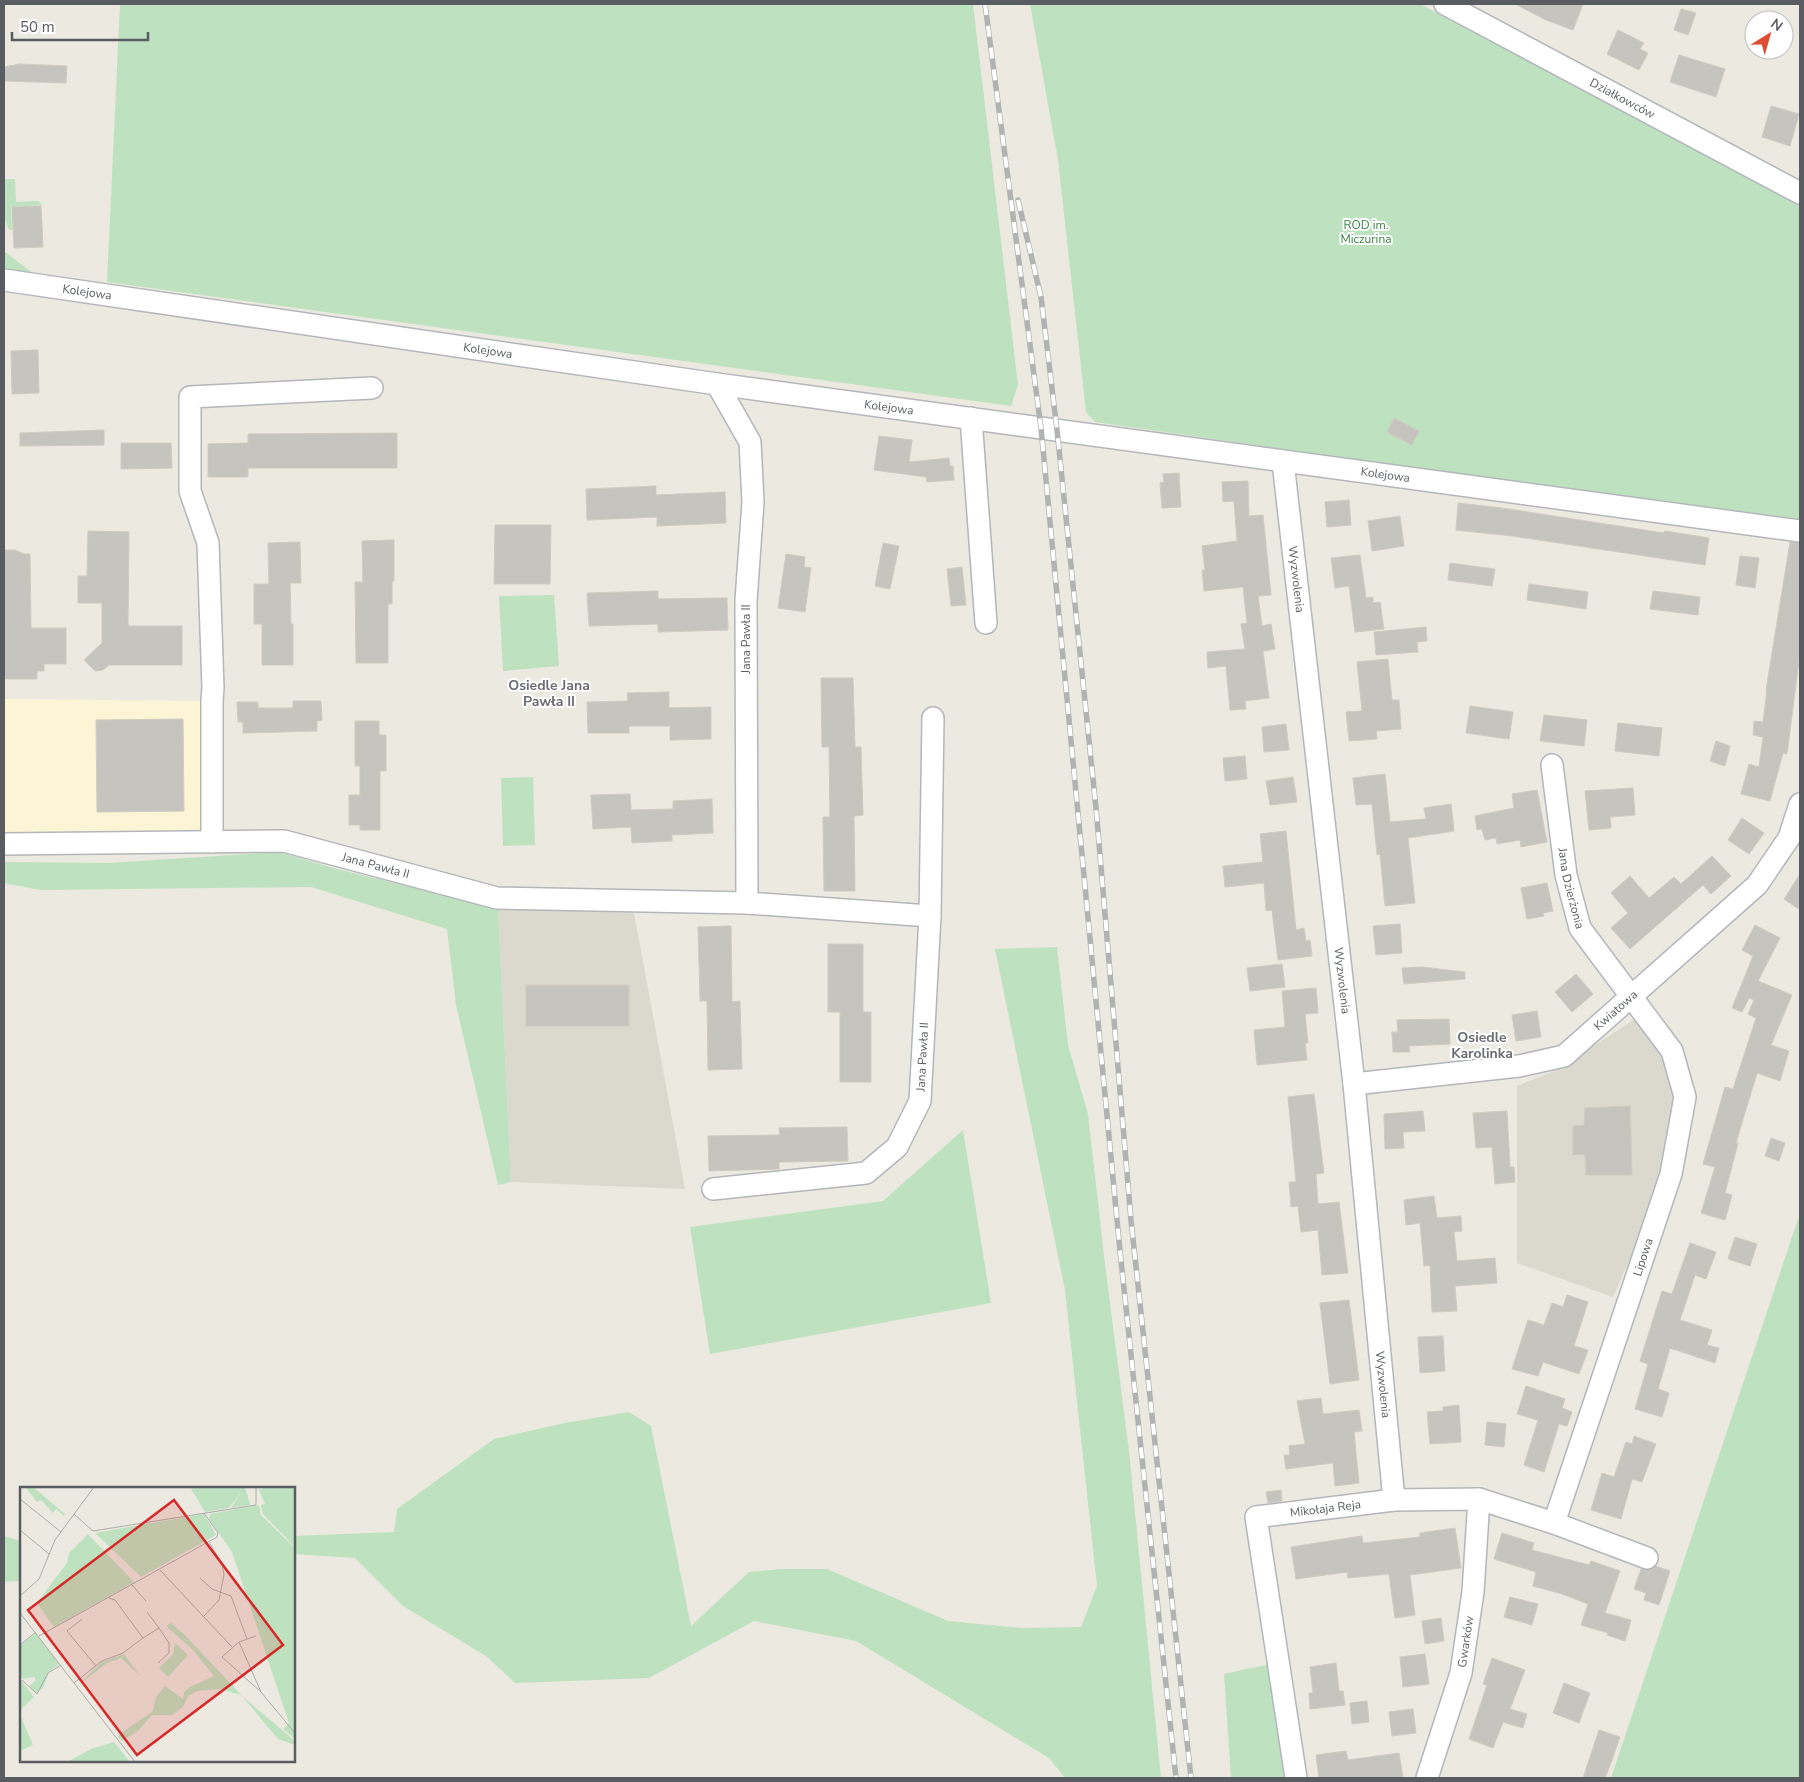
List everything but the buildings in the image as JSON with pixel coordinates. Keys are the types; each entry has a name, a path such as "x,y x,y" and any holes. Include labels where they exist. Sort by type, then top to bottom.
{"street":[{"name":"Działkowców","path":"1445,4 1800,193"},
{"name":"Kolejowa","path":"4,280 717,384 1800,531"},
{"name":"Jana Pawła II","path":"717,384 750,442 753,502 746,601 747,903"},
{"path":"212,842 213,688 208,543 190,491 190,397 372,388"},
{"path":"971,418 986,623"},
{"name":"Wyzwolenia","path":"1283,462 1354,1084 1394,1500"},
{"name":"Jana Pawła II","path":"713,1189 866,1173 897,1147 920,1101 930,916 933,718"},
{"name":"Jana Dzierżonia","path":"1552,764 1566,875 1580,928 1631,996"},
{"name":"Kwiatowa","path":"1354,1084 1519,1066 1564,1056 1757,885 1789,838 1800,804"},
{"name":"Jana Pawła II","path":"4,844 284,840 498,898 747,903 930,916"},
{"name":"Lipowa","path":"1554,1524 1671,1174 1685,1097 1672,1051 1631,996"},
{"name":"Mikołaja Reja","path":"1296,1778 1256,1517 1394,1500 1479,1499 1647,1558"},
{"name":"Gwarków","path":"1428,1778 1461,1672 1473,1592 1479,1499"}],"shaded area":[{"path":"4,699 212,701 212,834 4,836"},
{"path":"498,908 634,913 685,1189 511,1182"},
{"path":"1635,1019 1663,1056 1678,1101 1659,1193 1613,1297 1517,1263 1517,1086 1557,1070"}],"green space":[{"path":"120,4 973,4 1018,385 1011,406 107,282"},
{"name":"ROD im. Miczurina","path":"1030,4 1420,4 1800,204 1800,519 1366,461 1095,422 1086,412 1058,160"},
{"path":"4,179 15,179 16,202 38,201 43,205 11,207 12,230 9,230 4,218"},
{"path":"4,251 30,271 30,278 4,275"},
{"path":"554,595 559,666 503,671 499,596"},
{"path":"533,777 535,845 503,846 501,778"},
{"path":"279,852 337,869 498,908 511,1182 498,1185 456,1005 447,929 311,887 40,890 4,883 4,862 108,863"},
{"path":"1057,947 1068,1045 1088,1114 1129,1451 1161,1778 1065,1778 1049,1758 856,1641 754,1621 649,1678 515,1683 486,1656 403,1606 355,1558 295,1554 295,1536 394,1532 397,1509 494,1439 565,1423 629,1412 651,1426 691,1626 749,1572 782,1569 827,1569 948,1621 1020,1628 1081,1627 1097,1586 1065,1290 995,949"},
{"path":"963,1130 991,1303 710,1354 690,1227 883,1201"},
{"path":"1800,1213 1800,1778 1611,1778"},
{"path":"4,1536 20,1541 20,1581 4,1582"},
{"path":"1270,1664 1291,1778 1231,1778 1224,1674"}],"railway":[{"path":"985,4 1041,428 1120,1251 1176,1778"},
{"path":"1018,200 1041,297 1057,430 1096,808 1131,1220 1191,1778"}],"district":[{"name":"Osiedle Jana Pawła II","path":"549,694"},
{"name":"Osiedle Karolinka","path":"1482,1046"}]}
